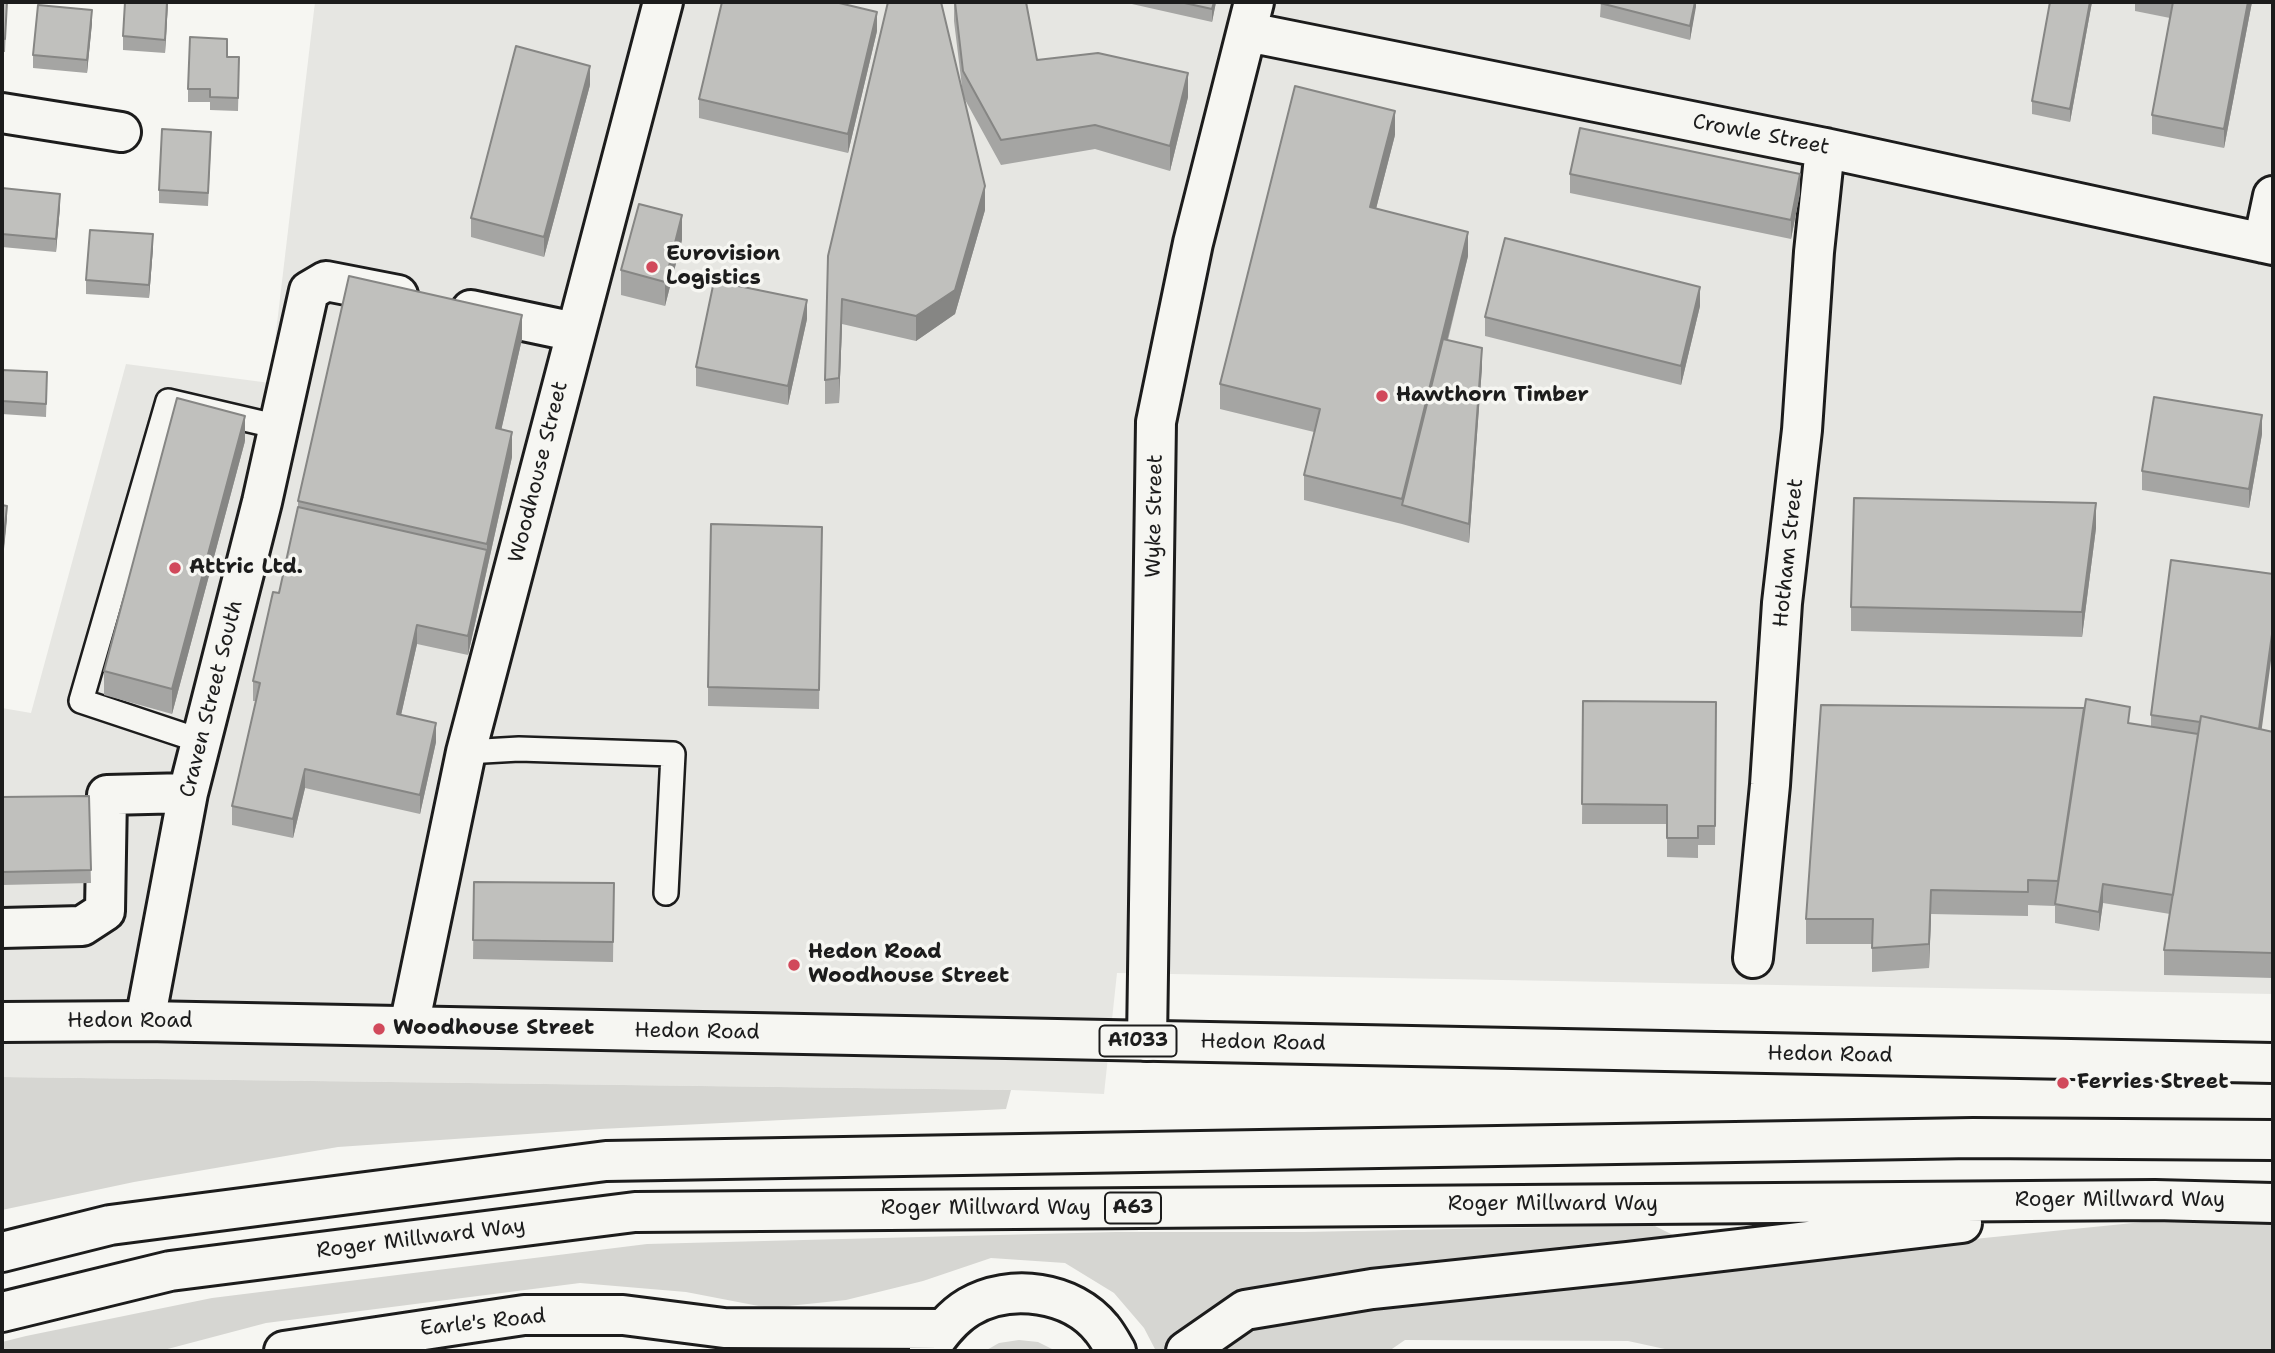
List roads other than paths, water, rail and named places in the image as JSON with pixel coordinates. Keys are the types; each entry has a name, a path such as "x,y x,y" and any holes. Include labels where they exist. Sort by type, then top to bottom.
{"main road":[{"name":"Woodhouse Street","path":"409,1026 466,752 663,2"},
{"name":"Crowle Street","path":"1251,17 1825,148 2268,244"},
{"name":"Wyke Street","path":"1147,1041 1156,422 1193,243 1251,17"},
{"path":"2,113 121,132"},
{"name":"Hotham Street","path":"1753,958 1770,785 1782,604 1802,430 1814,252 1825,148"},
{"path":"2268,244 2273,196"},
{"name":"Craven Street South","path":"145,1021 188,793 262,502 310,291 326,281 575,332"},
{"path":"2,928 82,926 104,911 107,795 188,793"},
{"name":"Hedon Road","path":"2,1022 145,1021 2273,1063"},
{"path":"2,1252 110,1226 606,1161 1973,1138 2273,1140"},
{"path":"1186,1351 1245,1310 1372,1289 1642,1261 2155,1200"},
{"name":"Roger Millward Way","path":"2,1312 170,1271 635,1212 2155,1200 2273,1203"},
{"path":"935,1340 970,1307 1003,1294 1039,1294 1073,1305 1101,1327 1116,1351"},
{"name":"Earle's Road","path":"284,1351 524,1315 623,1315 724,1328 935,1340"},
{"name":"Earle's Road","path":"724,1328 762,1351"}],"lane":[{"path":"201,741 81,701 168,401 279,427"},
{"path":"466,752 519,749 673,754 666,892"}],"place":[{"name":"Eurovision Logistics","path":"652,267"},
{"name":"Hawthorn Timber","path":"1382,396"},
{"name":"Attric Ltd.","path":"175,568"},
{"name":"Hedon Road Woodhouse Street","path":"794,965"},
{"name":"Woodhouse Street","path":"379,1029"},
{"name":"Ferries Street","path":"2063,1083"}]}
